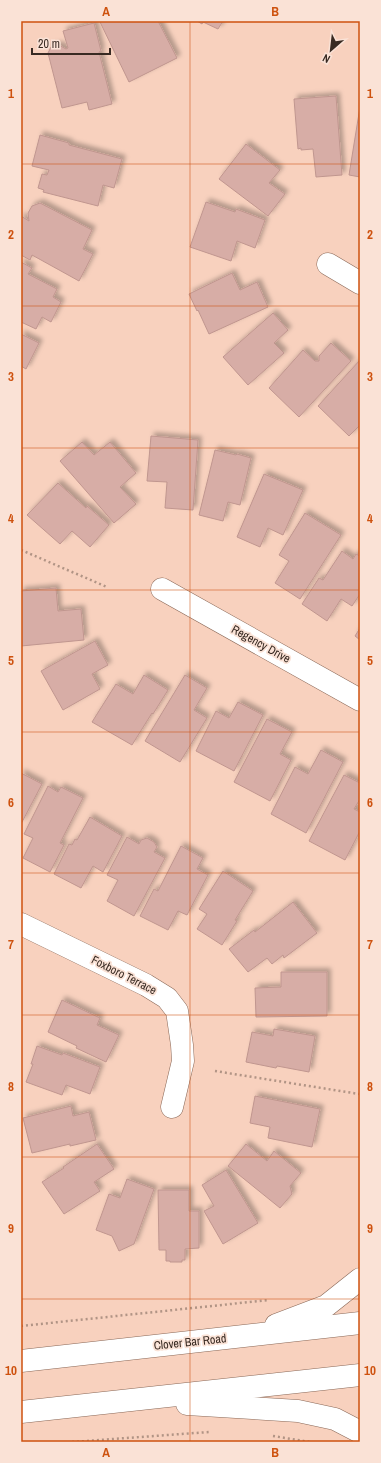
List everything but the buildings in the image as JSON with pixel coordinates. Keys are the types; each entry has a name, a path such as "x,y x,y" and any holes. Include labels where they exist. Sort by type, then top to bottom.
{"main road":[{"path":"328,264 360,283"},
{"name":"Regency Drive","path":"162,589 360,700"},
{"name":"Foxboro Terrace","path":"21,924 146,985 167,998 176,1011 182,1045 182,1061 172,1107"},
{"path":"248,1336 326,1306 360,1279"},
{"name":"Clover Bar Road","path":"21,1361 360,1323"},
{"path":"21,1412 360,1375"},
{"path":"126,1400 298,1411 334,1419 360,1432"}],"path":[{"path":"21,550 108,587"},
{"path":"215,1071 359,1094"},
{"path":"21,1326 273,1299"},
{"path":"72,1442 215,1431"},
{"path":"267,1435 310,1442"}]}
